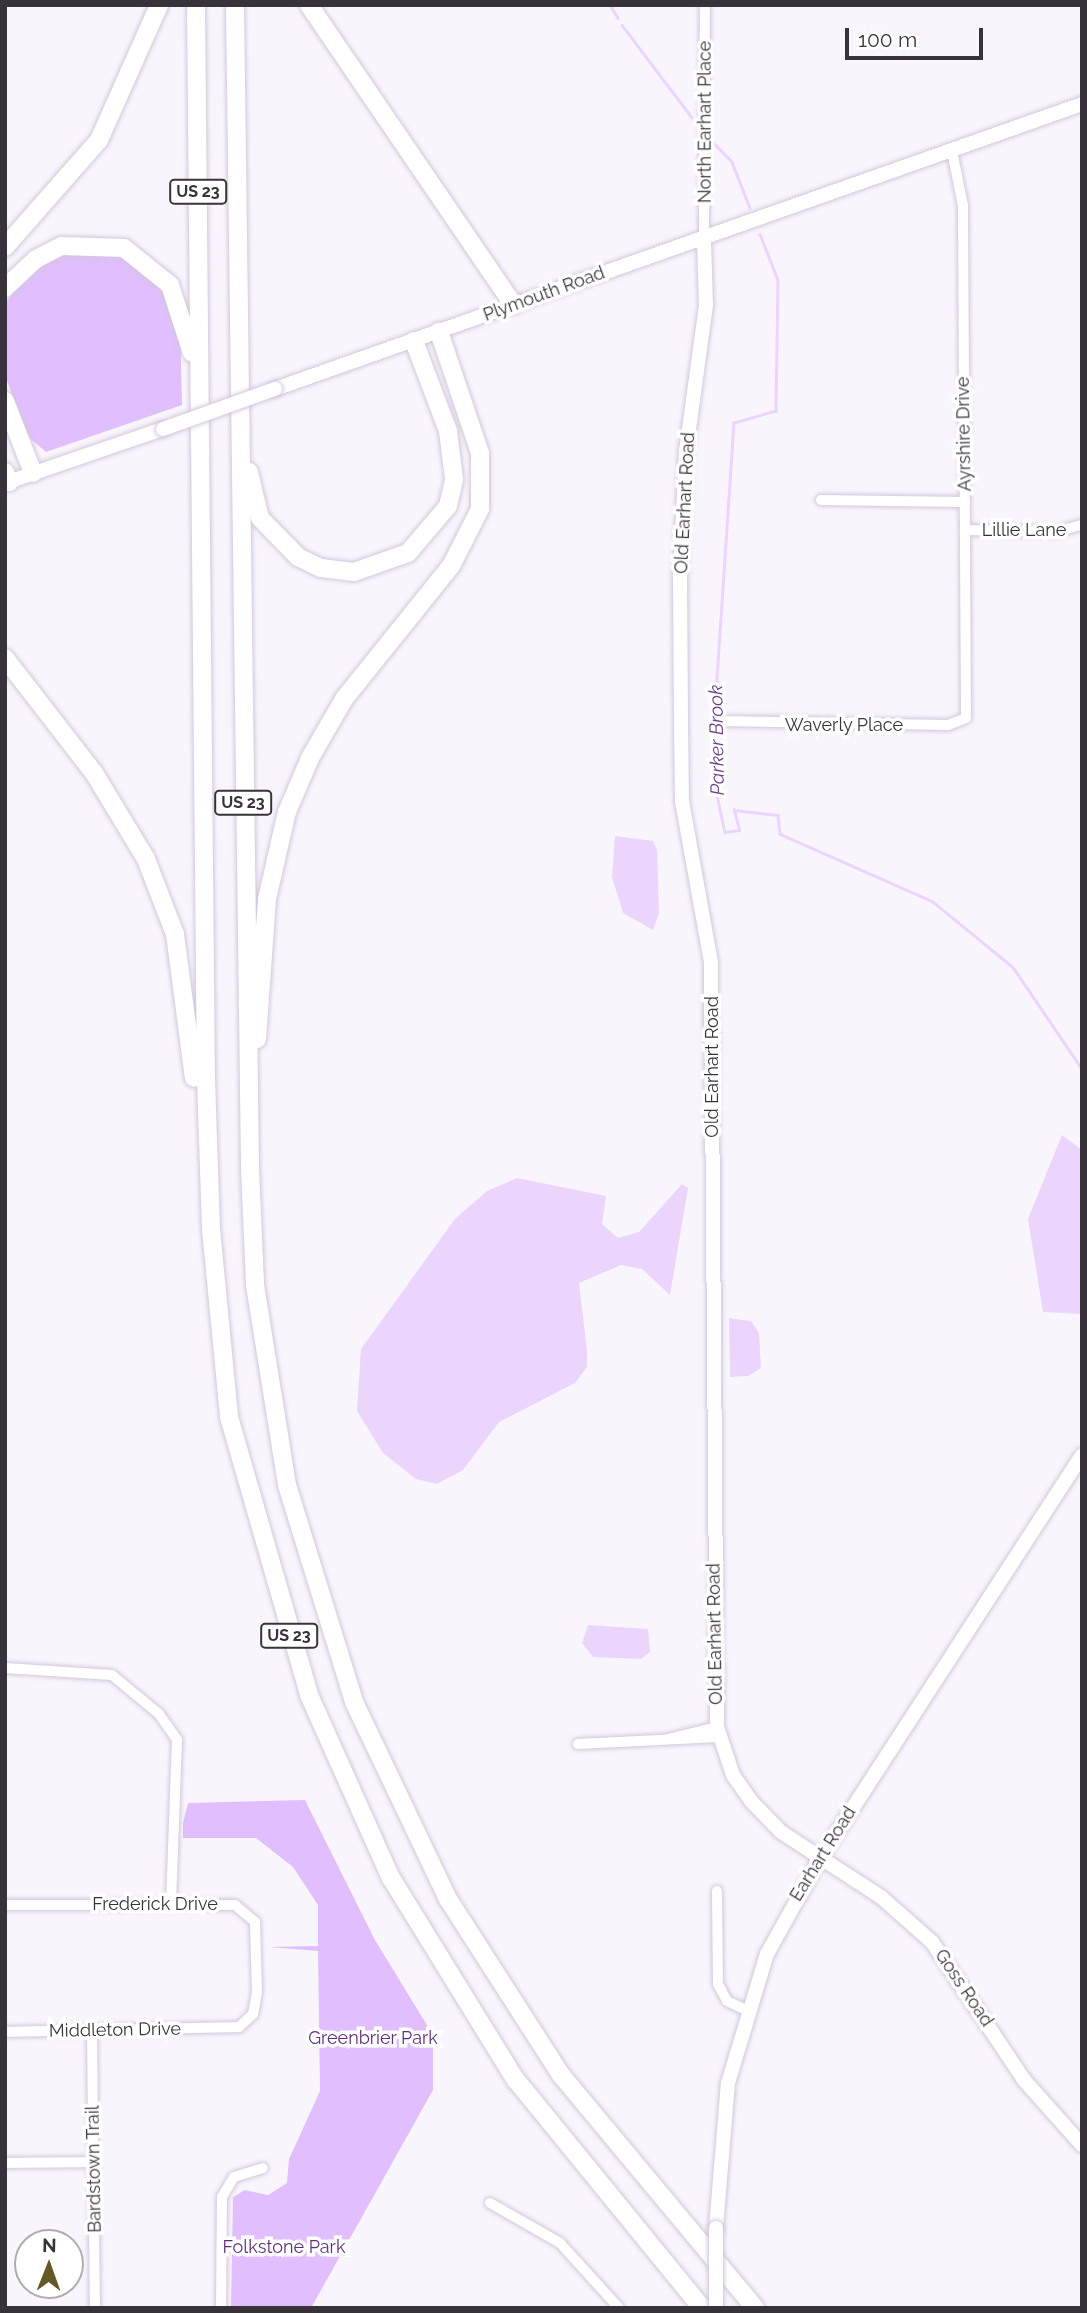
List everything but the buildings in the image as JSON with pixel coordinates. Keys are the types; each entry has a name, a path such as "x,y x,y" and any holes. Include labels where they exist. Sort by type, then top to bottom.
{"highway":[{"path":"5,247 99,140 159,5"},
{"name":"US 23","path":"196,5 209,1195 229,1417 309,1695 391,1878 516,2080 702,2308"},
{"name":"US 23","path":"235,5 250,1169 255,1285 277,1442 315,1589 378,1760 448,1899 525,2025 591,2115 755,2308"},
{"path":"309,5 514,305"},
{"path":"5,288 36,259 62,246 124,248 170,285 200,379"},
{"path":"250,1169 267,899 287,812 344,699 451,566 480,509 480,453 439,332"},
{"path":"240,351 250,485 260,518 298,557 321,568 354,572 408,553 448,506 454,454 414,341"},
{"path":"5,401 33,473"},
{"path":"5,658 123,815 175,934 192,1044 201,1241 229,1417"}],"street":[{"name":"North Earhart Place","path":"704,239 705,5"},
{"name":"Plymouth Road","path":"6,479 33,473 163,429 1082,104"},
{"name":"Ayrshire Drive","path":"952,151 963,206 966,718"},
{"name":"Old Earhart Road","path":"704,239 706,306 685,464 680,707 682,801 711,962 718,1732 751,1801 781,1832 821,1857"},
{"path":"821,500 965,502"},
{"name":"Lillie Lane","path":"965,530 1055,532 1082,525"},
{"name":"Waverly Place","path":"720,721 948,725 966,718"},
{"name":"Earhart Road","path":"716,2308 716,2228 723,2112 746,2010 787,1912 1082,1455"},
{"path":"5,1668 88,1670 137,1691 177,1740 171,1903"},
{"path":"578,1744 668,1739 718,1732"},
{"name":"Goss Road","path":"821,1857 932,1942 1024,2080 1082,2145"},
{"path":"717,1891 718,1984 727,2001 746,2010"},
{"name":"Frederick Drive","path":"5,1905 235,1905 255,1922 256,2003 248,2021 225,2029"},
{"name":"Middleton Drive","path":"5,2032 225,2029"},
{"name":"Bardstown Trail","path":"92,2031 96,2162 94,2308"},
{"path":"5,2163 96,2162"},
{"path":"221,2308 222,2197 234,2177 262,2168"},
{"path":"490,2203 531,2225 584,2264 619,2308"}],"green space":[{"path":"62,253 121,254 163,283 180,318 182,405 46,452 26,435 5,375 5,304 30,268"},
{"path":"305,1800 375,1940 433,2035 433,2090 311,2308 231,2308 233,2197 245,2190 268,2195 287,2183 289,2159 320,2091 318,1951 269,1947 318,1946 318,1905 293,1867 256,1838 183,1838 183,1823 188,1803"}],"shaded area":[{"path":"615,836 653,841 657,850 659,913 653,930 623,913 612,877"},
{"path":"1062,1135 1082,1150 1082,1314 1043,1312 1028,1219"},
{"path":"517,1178 606,1196 602,1224 618,1238 639,1232 682,1184 688,1188 670,1295 642,1269 621,1265 579,1283 587,1367 575,1383 499,1422 463,1470 437,1484 416,1479 383,1453 357,1411 361,1349 455,1219 487,1191"},
{"path":"729,1318 751,1321 759,1333 761,1368 748,1376 730,1377"},
{"path":"588,1625 648,1629 650,1652 641,1659 593,1657 582,1643"}],"waterway":[{"name":"Parker Brook","path":"610,5 618,18"},
{"name":"Parker Brook","path":"622,25 700,128"},
{"name":"Parker Brook","path":"713,142 732,162 750,208"},
{"name":"Parker Brook","path":"760,234 778,280 776,411 734,423 715,708 717,795 725,832 739,830 734,810 778,815 780,834 932,901 1013,967 1082,1069"}],"park label":[{"name":"Greenbrier Park","path":"373,2038"},
{"name":"Folkstone Park","path":"284,2247"}]}
